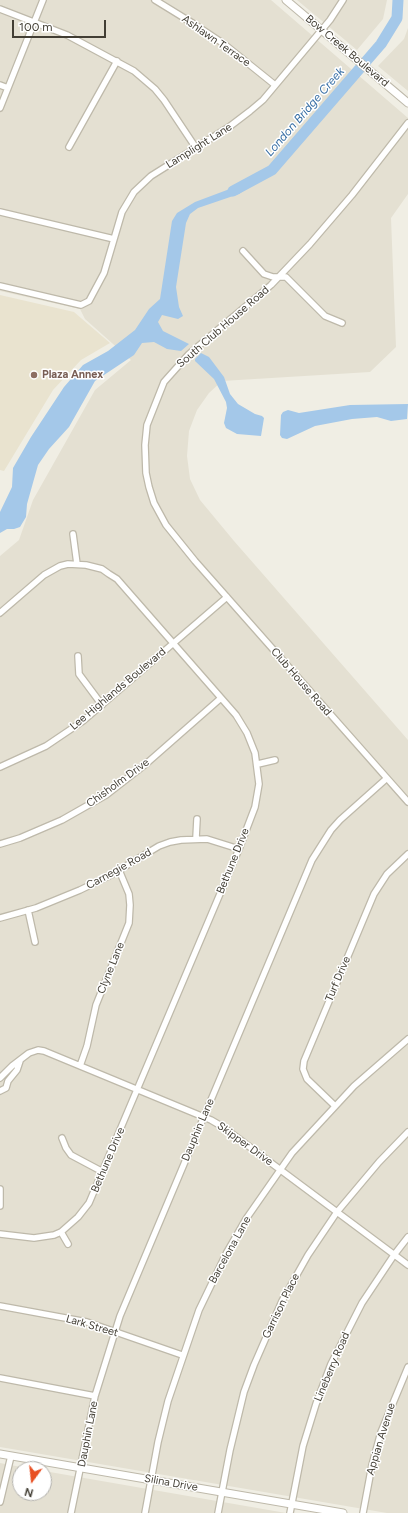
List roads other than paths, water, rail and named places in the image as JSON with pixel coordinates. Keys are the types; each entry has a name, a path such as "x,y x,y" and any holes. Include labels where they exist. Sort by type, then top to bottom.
{"street":[{"path":"0,108 43,0"},
{"name":"Ashlawn Terrace","path":"155,0 224,44 275,85"},
{"name":"Lamplight Lane","path":"0,286 81,305 89,301 98,286 109,259 122,212 134,192 151,176 196,148 250,111 275,85 322,30 343,0"},
{"name":"Bow Creek Boulevard","path":"288,1 408,103"},
{"path":"0,9 67,35 134,71 155,89 196,148"},
{"path":"69,147 117,61"},
{"path":"0,85 8,88"},
{"name":"South Club House Road","path":"195,561 166,525 154,503 148,480 145,459 147,425 164,382 200,344 279,277 323,230 408,123"},
{"path":"0,212 114,239"},
{"path":"243,251 264,274 273,277 286,277 326,316 342,323"},
{"path":"74,534 77,564"},
{"name":"Club House Road","path":"195,561 386,779 408,802"},
{"name":"Bethune Drive","path":"0,613 52,569 68,564 77,564 102,569 117,580 236,715 247,733 258,764 258,796 239,849 103,1172 84,1211 61,1232 44,1237 34,1238 0,1234"},
{"name":"Lee Highlands Boulevard","path":"0,767 46,746 83,721 227,596"},
{"path":"78,656 79,674 102,705"},
{"name":"Chisholm Drive","path":"0,844 56,823 106,795 147,763 221,698"},
{"path":"258,764 275,760"},
{"name":"Dauphin Lane","path":"71,1513 95,1396 115,1332 203,1117 317,850 340,820 386,779"},
{"path":"196,838 198,819"},
{"name":"Carnegie Road","path":"0,918 28,910 80,890 119,870 160,846 180,840 196,838 215,841 239,849"},
{"name":"Turf Drive","path":"334,1105 307,1079 303,1069 304,1061 374,894 387,874 408,854"},
{"name":"Clyne Lane","path":"80,1066 87,1046 96,1005 129,923 129,894 119,870"},
{"path":"28,910 36,942"},
{"name":"Barcelona Lane","path":"145,1513 166,1408 182,1355 199,1310 218,1268 246,1219 280,1169 334,1105 379,1063 408,1039"},
{"name":"Skipper Drive","path":"0,1078 12,1066 33,1051 44,1050 203,1117 223,1127 408,1265"},
{"path":"0,1091 6,1088 8,1081 17,1070 20,1061"},
{"name":"Garrison Place","path":"218,1513 238,1415 254,1365 291,1282 337,1212 379,1162 408,1132"},
{"path":"62,1138 71,1155 103,1172"},
{"path":"0,1189 0,1206"},
{"path":"61,1232 68,1244"},
{"name":"Lineberry Road","path":"290,1513 304,1446 322,1386 354,1318 394,1255 408,1237"},
{"name":"Lark Street","path":"0,1306 72,1319 182,1355"},
{"name":"Appian Avenue","path":"363,1513 372,1465 381,1432 408,1367"},
{"path":"0,1378 95,1396"},
{"name":"Silina Drive","path":"0,1454 343,1513"},
{"path":"0,1502 12,1456"}],"water":[{"path":"243,184 248,184 246,189 239,194 198,208 190,214 186,223 176,287 179,307 183,316 178,319 162,315 158,322 163,331 189,344 181,351 167,349 154,342 142,343 134,355 95,381 69,427 49,449 38,465 27,504 26,517 20,527 7,529 0,533 0,512 12,487 13,468 31,437 64,387 83,365 108,351 135,330 149,309 160,299 172,221 177,213 195,202"},
{"path":"201,353 209,357 224,377 230,394 238,404 264,418 261,436 237,434 226,428 224,423 227,408 226,402 214,379 195,361"},
{"path":"408,404 407,419 391,421 377,417 352,419 315,426 287,439 282,438 280,435 281,415 283,412 288,410 299,413 350,405"}],"waterway":[{"name":"London Bridge Creek","path":"233,191 272,170 381,44 397,18 398,0"}],"place":[{"name":"Plaza Annex","path":"34,375"}]}
